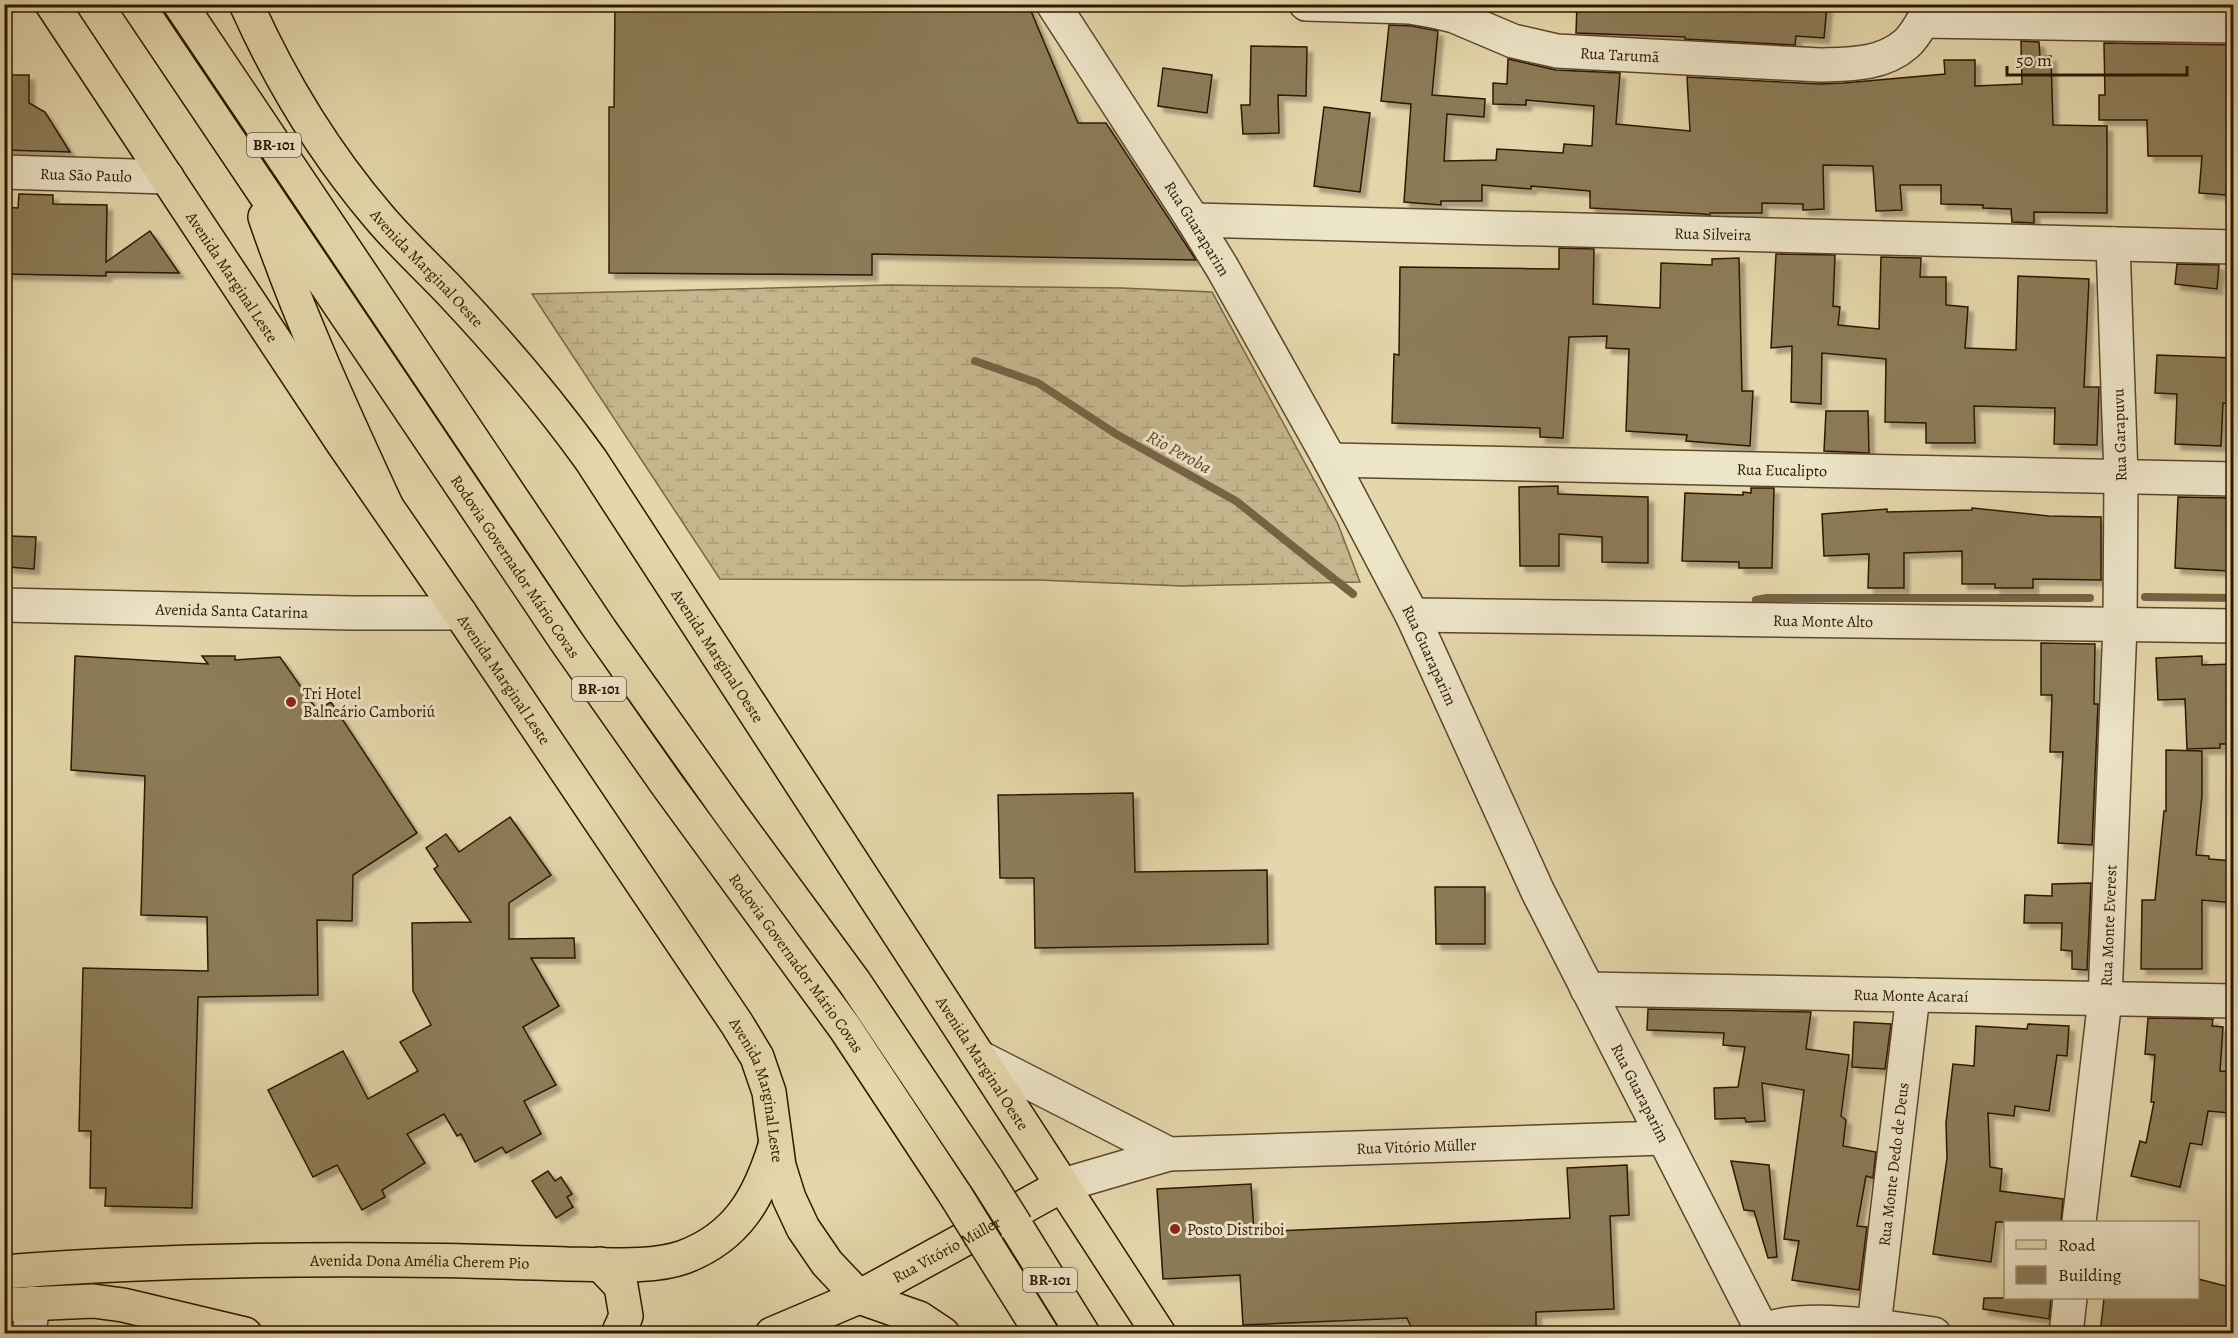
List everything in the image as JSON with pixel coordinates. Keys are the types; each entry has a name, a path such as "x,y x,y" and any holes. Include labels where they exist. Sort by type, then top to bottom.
{"main road":[{"name":"Avenida Marginal Leste","path":"52,4 342,442 737,1024 752,1049 769,1092 775,1146 789,1198 803,1228 827,1263 860,1297 919,1318 943,1334"},
{"name":"Rodovia Governador Mário Covas","path":"137,4 572,650 642,751 845,1028 956,1196 1042,1334"},
{"name":"Rodovia Governador Mário Covas","path":"180,4 601,631 855,983 987,1180 1083,1334"},
{"name":"Avenida Marginal Oeste","path":"246,4 292,93 332,156 379,217 450,290 516,364 560,417 591,460 1159,1334"},
{"path":"251,176 282,265 336,399 386,505"},
{"name":"Avenida Dona Amélia Cherem Pio","path":"4,1272 95,1265 389,1260 649,1263 683,1257 719,1240 748,1209 765,1179 775,1146"},
{"name":"Rua Vitório Müller","path":"860,1297 1063,1185"},
{"path":"600,1264 621,1286 626,1316 618,1334"},
{"path":"772,1334 860,1297"},
{"path":"22,1314 93,1301 123,1305 245,1334"}],"street":[{"name":"Rua Guaraparim","path":"1053,4 1194,220 1330,460 1412,615 1538,892 1664,1138 1759,1332"},
{"name":"Rua Tarumã","path":"1306,4 1433,11 1454,16 1513,41 1557,51 1820,65 1858,64 1893,54 1908,43 1924,13"},
{"path":"1924,13 2234,26"},
{"name":"Rua São Paulo","path":"4,172 167,177"},
{"name":"Rua Silveira","path":"1194,220 2234,247"},
{"name":"Rua Garapuvu","path":"2114,244 2121,476 2120,626"},
{"name":"Rua Eucalipto","path":"1330,460 2234,479"},
{"name":"Avenida Santa Catarina","path":"4,605 328,613 460,613"},
{"name":"Rua Monte Alto","path":"1412,615 2234,626"},
{"name":"Rua Monte Everest","path":"2079,1221 2105,999 2120,626"},
{"name":"Rua Monte Acaraí","path":"1587,988 2234,1001"},
{"name":"Rua Monte Dedo de Deus","path":"1873,1330 1913,994"},
{"name":"Rua Vitório Müller","path":"981,1058 1169,1154"},
{"name":"Rua Vitório Müller","path":"1063,1185 1169,1154 1664,1138"},
{"path":"2066,1334 2070,1299"},
{"path":"1759,1332 1796,1322 1934,1334"}],"green space":[{"path":"889,285 1122,288 1212,292 1338,524 1360,582 1182,586 1039,580 720,579 532,294"}],"building":[{"path":"615,4 1028,4 1078,123 1106,123 1196,260 872,254 872,275 609,273 609,107 614,107"},
{"path":"1577,4 1827,6 1824,38 1796,36 1795,45 1685,39 1685,37 1576,33"},
{"path":"2234,4 2234,7 2103,5"},
{"path":"1389,25 1412,26 1438,31 1432,95 1485,99 1484,117 1447,114 1444,161 1496,160 1497,149 1563,153 1564,144 1592,146 1594,106 1526,100 1526,105 1493,104 1493,83 1507,84 1508,59 1556,70 1620,73 1616,124 1690,131 1687,77 1819,84 1844,83 1945,74 1944,60 1975,60 1975,86 2022,84 2021,41 2039,42 2040,57 2051,56 2053,125 2107,126 2107,213 2034,212 2034,223 2012,222 2011,209 1983,208 1983,205 1941,204 1941,185 1900,185 1902,210 1876,211 1873,166 1823,165 1824,209 1803,210 1803,204 1762,203 1762,213 1710,213 1710,215 1590,208 1590,191 1482,185 1482,201 1441,201 1441,205 1404,202 1411,104 1381,101"},
{"path":"2104,43 2234,45 2234,154 2228,153 2226,195 2199,193 2202,156 2148,156 2147,120 2099,120 2099,95 2105,95"},
{"path":"1251,46 1307,47 1306,96 1278,95 1279,133 1243,134 1241,105 1250,105"},
{"path":"1163,68 1212,75 1207,113 1158,106"},
{"path":"4,75 29,75 29,103 45,112 70,152 4,150"},
{"path":"1324,107 1370,113 1360,192 1314,186"},
{"path":"19,194 53,195 53,204 107,205 106,262 150,231 179,273 106,272 106,276 4,274 4,207 18,208"},
{"path":"1559,248 1594,249 1593,304 1660,308 1661,263 1712,265 1712,259 1739,258 1742,391 1753,391 1750,446 1686,441 1687,435 1626,431 1629,349 1606,348 1607,336 1569,337 1563,438 1540,437 1540,428 1392,423 1394,354 1399,355 1400,267 1559,269"},
{"path":"1776,254 1835,255 1833,306 1840,307 1838,325 1879,329 1881,257 1921,258 1920,277 1946,277 1946,305 1968,307 1965,348 2016,350 2018,276 2089,279 2084,387 2099,387 2097,445 2054,444 2055,408 1974,406 1975,443 1926,443 1926,423 1885,422 1886,359 1822,353 1821,404 1791,402 1792,346 1771,348"},
{"path":"2177,264 2219,265 2217,289 2175,284"},
{"path":"2157,355 2234,358 2234,404 2223,403 2221,446 2175,444 2177,394 2155,393"},
{"path":"1826,411 1868,411 1869,453 1824,451"},
{"path":"1558,486 1558,494 1648,497 1648,563 1602,562 1602,537 1559,534 1559,566 1520,566 1519,487"},
{"path":"1751,488 1774,488 1772,568 1739,568 1739,562 1682,561 1685,493 1743,495 1743,492 1751,493"},
{"path":"2178,497 2231,498 2228,571 2175,568"},
{"path":"1972,508 2049,516 2101,517 2101,580 2033,579 2033,588 1995,588 1995,584 1962,584 1962,551 1904,553 1904,588 1868,588 1869,554 1824,556 1822,514 1887,509 1887,512 1972,510"},
{"path":"10,536 36,537 34,569 8,567"},
{"path":"2041,643 2095,644 2094,704 2098,704 2092,845 2058,843 2063,752 2050,752 2052,695 2041,695"},
{"path":"75,656 208,664 202,656 235,656 235,660 280,657 317,710 331,702 417,833 353,875 352,921 317,920 318,995 198,997 192,1208 105,1206 106,1188 90,1188 91,1131 79,1131 83,968 208,971 207,917 141,915 145,776 71,770"},
{"path":"2202,656 2202,665 2234,664 2234,744 2220,744 2220,748 2187,749 2185,699 2158,700 2156,658"},
{"path":"2166,750 2202,751 2202,796 2196,855 2209,856 2209,859 2234,861 2234,903 2202,900 2202,969 2141,969 2142,900 2155,900 2164,811 2166,811"},
{"path":"1133,793 1135,872 1267,870 1268,944 1035,948 1034,878 1000,878 998,795"},
{"path":"510,817 551,875 509,903 509,939 574,938 575,958 531,958 559,1006 523,1027 556,1085 524,1101 541,1134 506,1153 502,1147 475,1162 461,1134 457,1136 444,1114 407,1134 425,1163 382,1190 385,1197 362,1210 337,1165 313,1177 268,1090 343,1051 368,1099 418,1071 400,1042 431,1025 413,991 412,923 471,922 434,869 438,866 426,848 446,834 459,852"},
{"path":"2091,883 2087,970 2072,969 2072,951 2061,950 2062,923 2024,923 2025,895 2052,896 2052,884"},
{"path":"1435,887 1485,887 1485,944 1436,944"},
{"path":"1648,1009 1811,1012 1806,1049 1849,1055 1841,1116 1846,1120 1843,1146 1876,1152 1873,1178 1866,1176 1857,1226 1867,1227 1859,1290 1792,1280 1799,1241 1784,1239 1804,1090 1762,1083 1765,1121 1746,1122 1745,1118 1715,1119 1714,1088 1738,1087 1745,1047 1723,1045 1724,1033 1647,1030"},
{"path":"2148,1018 2213,1019 2212,1026 2223,1027 2220,1071 2233,1072 2231,1113 2208,1111 2202,1145 2190,1143 2180,1187 2131,1176 2140,1141 2146,1143 2154,1102 2151,1102 2155,1055 2145,1054"},
{"path":"1854,1022 1891,1024 1885,1069 1852,1067"},
{"path":"2028,1024 2069,1026 2067,1056 2057,1055 2049,1111 2015,1106 2014,1116 1988,1113 1990,1167 2002,1169 2000,1191 2063,1199 2061,1221 1996,1222 1991,1262 1933,1254 1947,1158 1946,1123 1953,1064 1974,1066 1976,1026 2027,1029"},
{"path":"1731,1161 1769,1165 1777,1257 1768,1258 1754,1211 1744,1210"},
{"path":"1627,1165 1629,1215 1610,1216 1614,1309 1536,1312 1536,1334 1414,1334 1407,1318 1243,1325 1240,1275 1163,1279 1157,1189 1251,1184 1254,1232 1570,1218 1567,1168"},
{"path":"548,1171 555,1181 561,1177 572,1194 567,1197 573,1207 556,1218 532,1181"},
{"path":"2199,1279 2234,1288 2234,1334 2100,1334 2104,1299 2199,1299"},
{"path":"1984,1298 2051,1299 2049,1319 1983,1309"}],"waterway":[{"name":"Rio Peroba","path":"975,361 1038,383 1116,434 1236,501 1353,594"},
{"path":"2145,597 2234,598"},
{"path":"1756,600 1767,598 2090,598"}],"place":[{"name":"Tri Hotel Balneário Camboriú","path":"291,702"},
{"name":"Posto Distriboi","path":"1175,1229"}]}
